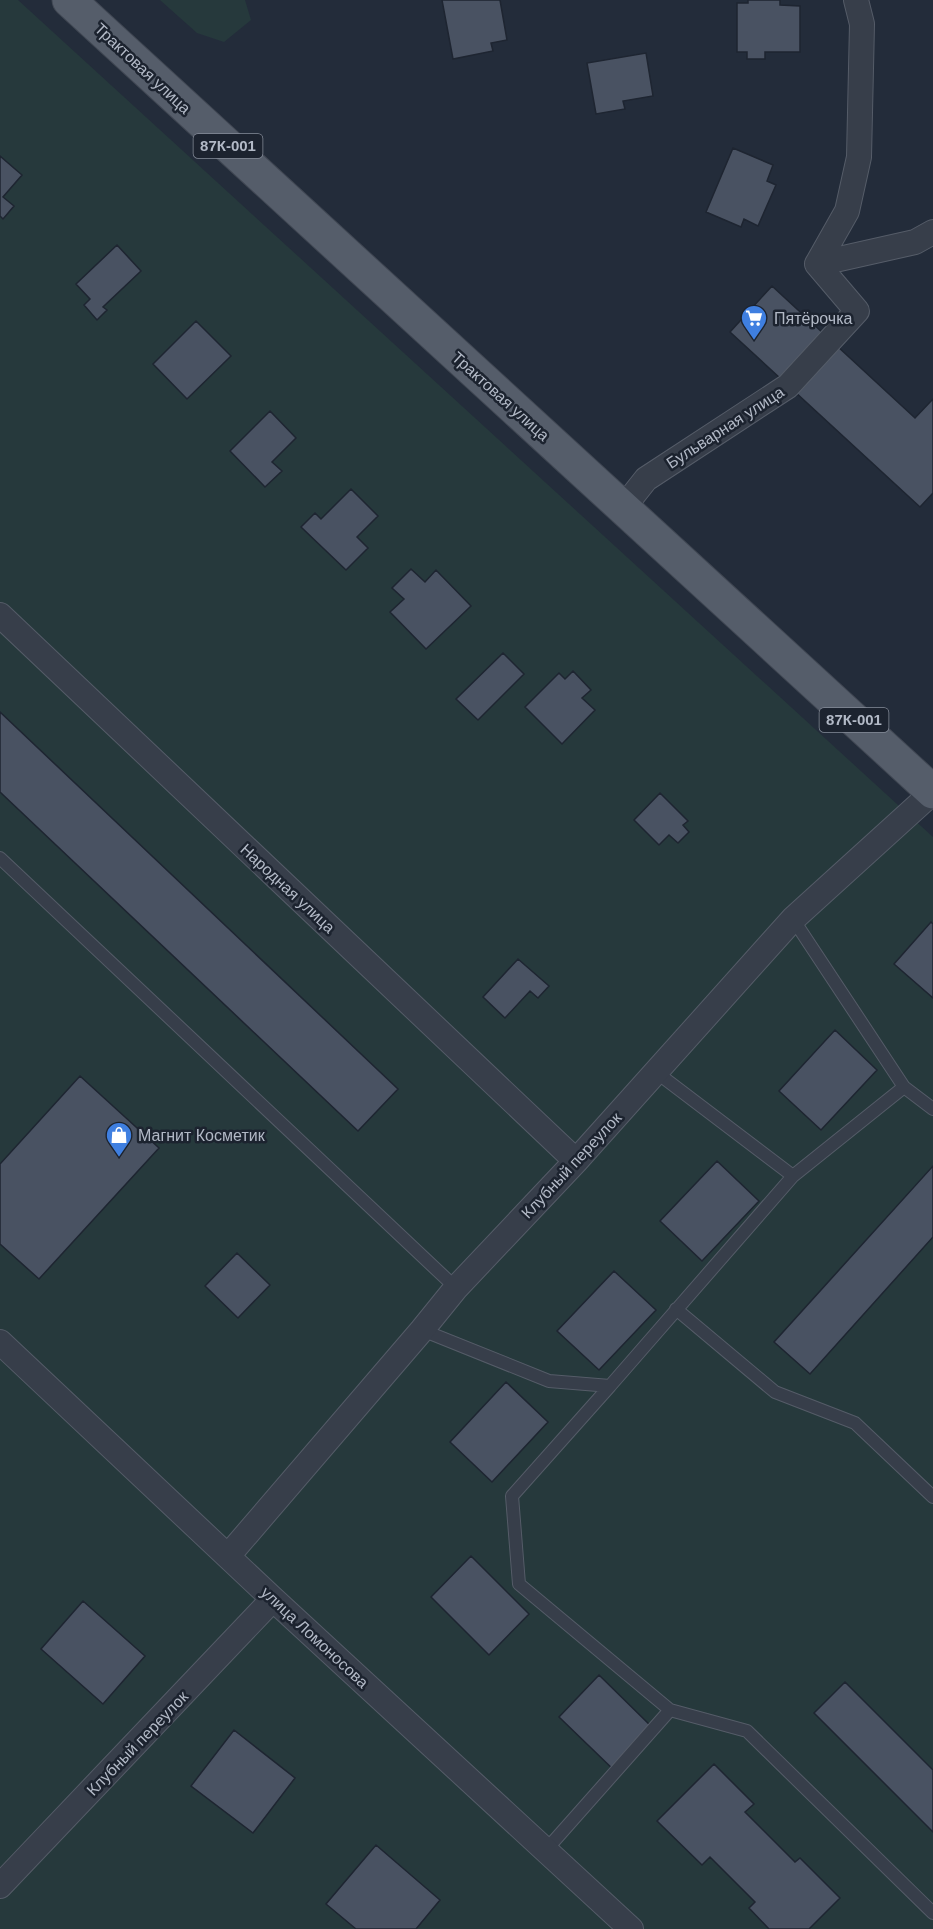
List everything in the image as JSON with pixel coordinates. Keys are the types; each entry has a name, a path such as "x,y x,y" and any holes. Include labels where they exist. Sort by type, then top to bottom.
{"main road":[{"name":"Трактовая улица","path":"69,0 933,792"}],"street":[{"path":"817,264 847,211 858,157 862,24 856,0"},
{"path":"817,264 915,242 933,232"},
{"name":"Бульварная улица","path":"623,508 646,479 788,386 857,311 817,264"},
{"name":"Народная улица","path":"0,615 576,1161"},
{"name":"Клубный переулок","path":"228,1556 456,1288 576,1161 793,919 933,792"},
{"name":"улица Ломоносова","path":"0,1342 273,1599 632,1929"},
{"name":"Клубный переулок","path":"0,1886 273,1599"}],"lane":[{"path":"0,858 456,1288"},
{"path":"793,919 904,1087 933,1109"},
{"path":"656,1072 793,1176"},
{"path":"904,1087 793,1176 512,1496 519,1584 670,1710 747,1731 933,1913"},
{"path":"676,1309 775,1392 855,1423 933,1497"},
{"path":"422,1330 549,1381 610,1386"},
{"path":"546,1850 670,1710"}],"shaded area":[{"path":"0,0 18,0 933,837 933,1929 0,1929"},
{"path":"160,0 245,0 251,20 224,42 197,33"}],"building":[{"path":"442,0 500,0 507,40 491,43 493,51 453,59"},
{"path":"748,0 780,0 780,5 800,6 800,52 765,52 765,59 747,59 747,52 737,52 737,3 748,3"},
{"path":"646,53 653,96 623,101 625,109 596,114 587,63"},
{"path":"733,148 773,165 767,181 776,185 758,226 744,219 741,227 706,212"},
{"path":"0,156 22,175 3,197 14,206 3,219 0,216"},
{"path":"117,245 141,271 103,307 107,310 97,320 84,305 90,299 76,284"},
{"path":"772,286 915,418 933,399 933,493 920,507 730,332"},
{"path":"196,321 231,356 187,399 153,364"},
{"path":"270,411 296,438 272,462 282,471 265,487 230,451"},
{"path":"351,489 378,516 357,537 368,548 346,570 301,527 315,513 321,519"},
{"path":"411,569 425,582 436,570 471,606 426,649 390,612 404,599 392,588"},
{"path":"503,653 524,674 478,720 456,699"},
{"path":"573,671 591,690 582,698 595,710 562,744 525,707 559,673 565,679"},
{"path":"0,712 398,1089 358,1131 0,792"},
{"path":"660,793 688,821 683,825 689,832 678,843 669,835 659,845 634,820"},
{"path":"931,922 933,924 933,998 894,964"},
{"path":"518,959 549,986 538,998 530,991 505,1018 483,997"},
{"path":"835,1030 877,1070 821,1130 779,1091"},
{"path":"80,1076 159,1148 39,1279 0,1244 0,1164"},
{"path":"717,1161 759,1201 702,1261 660,1221"},
{"path":"933,1166 933,1237 810,1374 774,1342"},
{"path":"237,1253 270,1285 238,1318 205,1286"},
{"path":"614,1271 656,1310 599,1370 557,1331"},
{"path":"506,1382 548,1422 492,1482 450,1442"},
{"path":"471,1556 529,1614 489,1655 431,1597"},
{"path":"83,1601 145,1656 103,1704 41,1649"},
{"path":"599,1675 658,1733 618,1774 559,1717"},
{"path":"845,1682 933,1770 933,1832 814,1713"},
{"path":"234,1730 295,1778 253,1833 191,1786"},
{"path":"714,1764 754,1804 745,1812 795,1862 800,1858 840,1898 809,1929 769,1929 749,1908 755,1902 710,1857 702,1865 657,1821"},
{"path":"376,1845 440,1900 416,1929 356,1929 326,1904"}],"place":[{"name":"Пятёрочка","path":"754,341"},
{"name":"Магнит Косметик","path":"119,1158"}]}
